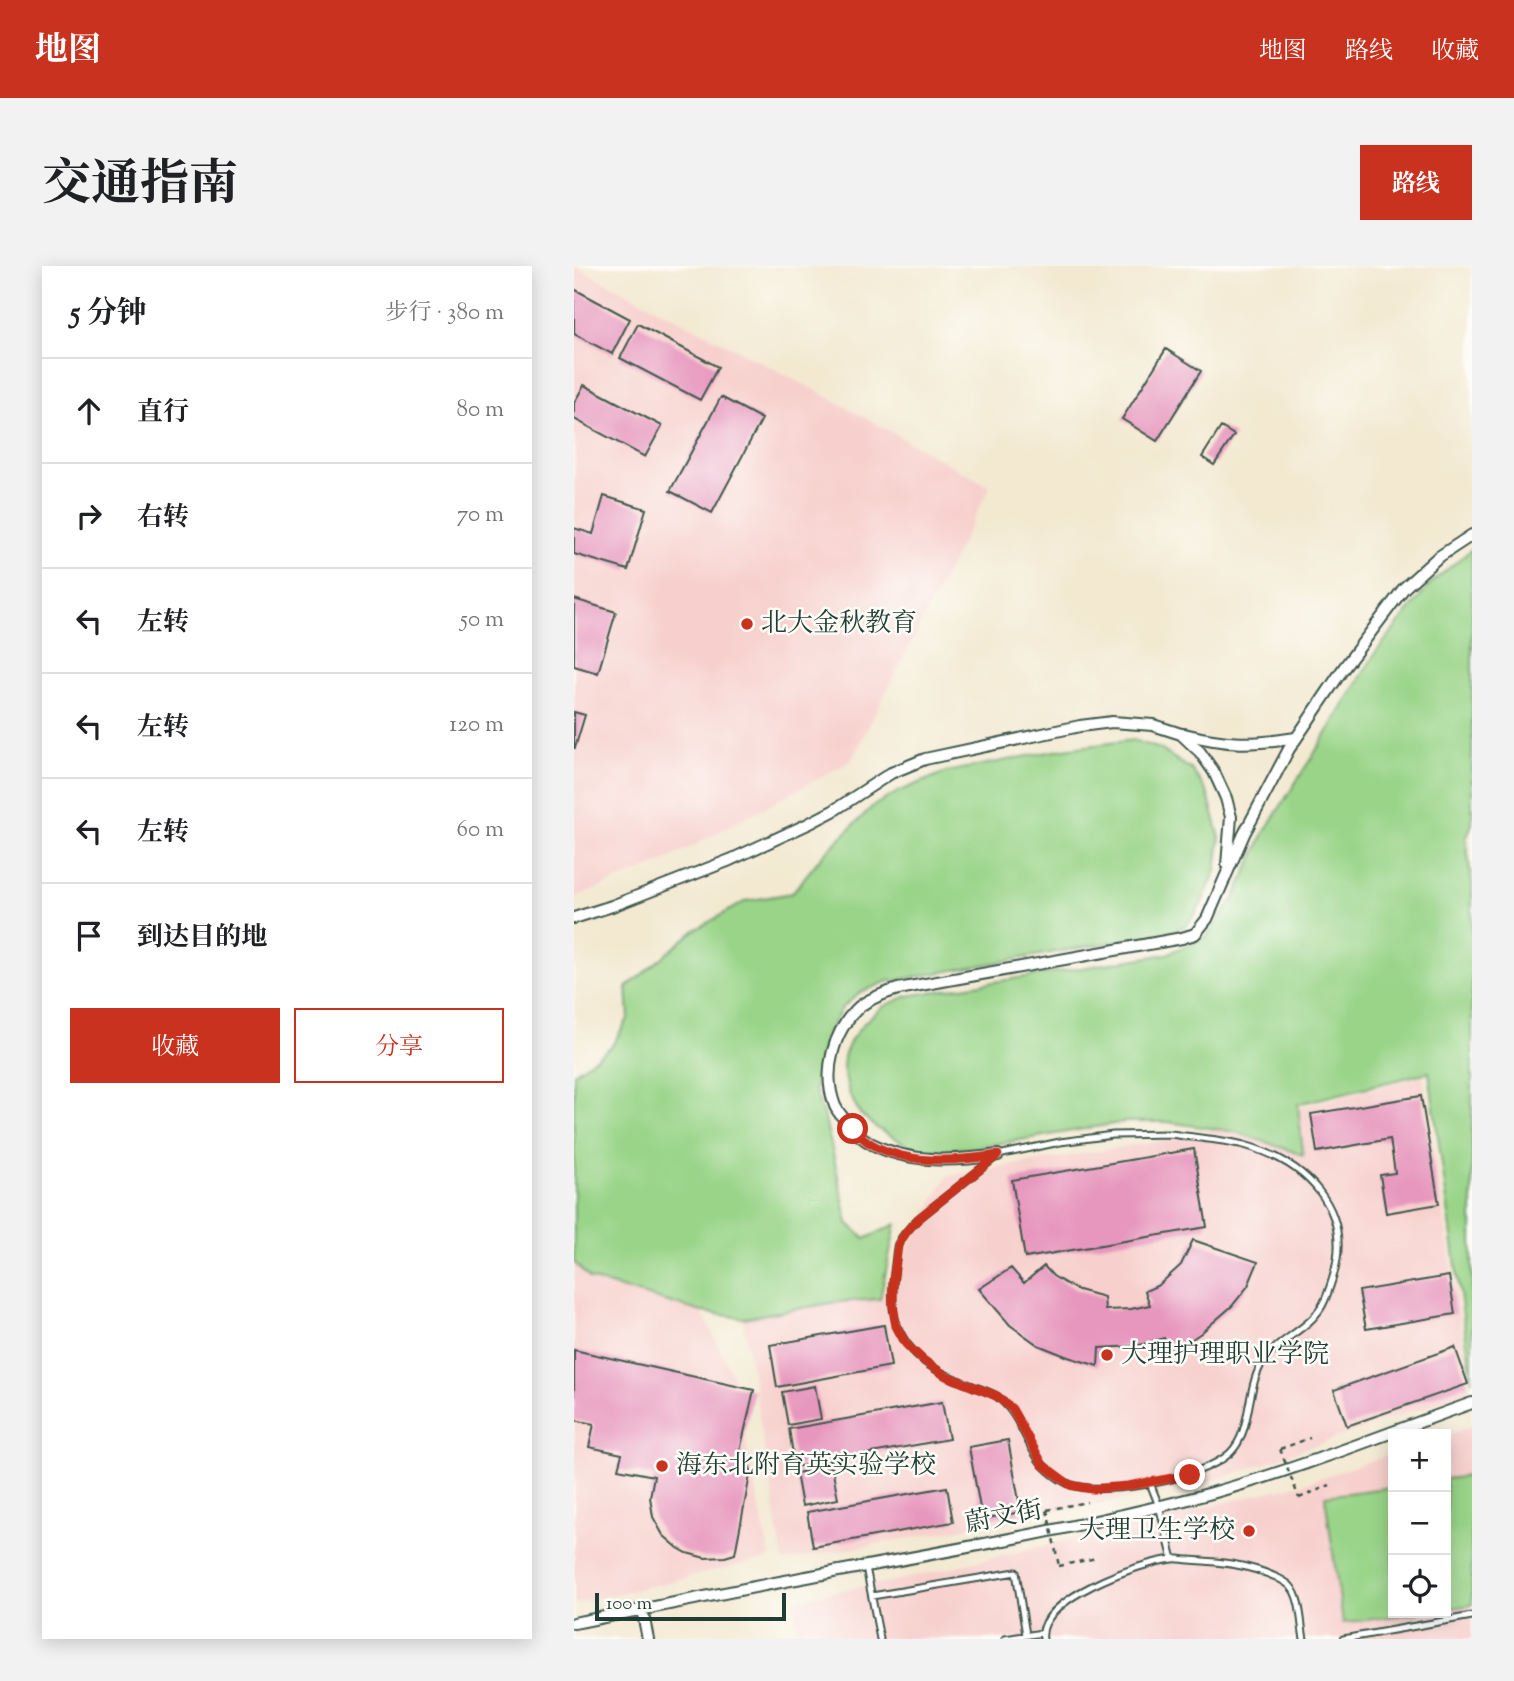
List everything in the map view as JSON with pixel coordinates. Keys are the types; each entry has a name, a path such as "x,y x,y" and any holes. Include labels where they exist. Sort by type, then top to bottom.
{"street":[{"path":"998,1155 956,1160 896,1154 870,1143 853,1129 836,1107 829,1073 834,1045 848,1019 861,1006 898,989 1195,934 1207,919 1244,834 1289,749 1343,669 1404,587 1437,558 1472,535"},
{"path":"574,918 730,860 808,824 891,773 925,759 1014,739 1112,722 1153,725 1211,741 1235,744 1296,738"},
{"path":"1181,734 1200,752 1214,772 1226,798 1231,817 1226,877"},
{"name":"蔚文街","path":"574,1623 1006,1541 1159,1506 1212,1493 1315,1461 1472,1403"},
{"path":"642,1609 648,1639"}],"lane":[{"path":"1171,1134 1243,1145 1273,1156 1293,1166 1314,1184 1327,1203 1339,1243 1338,1261 1329,1292 1312,1321 1276,1347 1265,1359 1256,1375 1241,1436 1231,1452 1213,1465 1190,1475 1150,1483 1092,1489 1070,1485 1043,1465 1012,1409 997,1396 946,1376 923,1360 906,1344 896,1326 893,1282 898,1245 918,1219 998,1155 1060,1142 1114,1135 1171,1134"},
{"path":"1150,1483 1173,1559"},
{"path":"1005,1639 1026,1635 1042,1636 1049,1618 1080,1591 1129,1569 1173,1559 1240,1565 1266,1572 1289,1584 1298,1602 1304,1639"},
{"path":"866,1567 880,1639"},
{"path":"872,1596 1016,1572 1026,1635"},
{"path":"1343,1639 1472,1616"}],"path":[{"path":"1310,1438 1280,1449 1298,1498 1330,1485"},
{"path":"1087,1502 1047,1510 1059,1566 1096,1558"}],"shaded area":[{"name":"北大金秋教育","path":"574,266 817,391 990,487 851,761 661,863 574,898"},
{"name":"大理护理职业学院","path":"1423,1076 1470,1391 1198,1486 783,1561 743,1318 837,1302 880,1299 947,1176 1201,1134"},
{"name":"海东北附育英实验学校","path":"574,1262 590,1279 702,1312 732,1374 770,1558 574,1604"},
{"name":"大理卫生学校","path":"1472,1426 1472,1639 799,1639 794,1599 904,1579 1306,1483 1388,1455 1388,1618 1451,1618 1451,1433"}],"green space":[{"path":"1472,549 1472,824 1466,839 1472,884 1472,1381 1429,1072 1298,1104 1303,1155 1236,1132 1168,1122 1125,1122 973,1148 931,1150 911,1147 878,1129 860,1114 849,1093 843,1068 844,1056 851,1040 864,1023 882,1007 907,996 1167,954 1206,937 1234,899 1265,831 1376,652 1432,582"},
{"path":"1133,740 1160,749 1192,770 1207,792 1220,838 1216,870 1201,905 1186,926 1170,932 886,982 859,993 842,1008 827,1035 819,1059 815,1091 825,1120 848,1223 865,1239 896,1224 880,1299 837,1302 743,1318 702,1312 590,1279 574,1262 574,1073 612,1046 629,1017 627,987 695,930 746,901 792,893 822,856 873,806 900,791 946,772 1064,749"},
{"path":"1471,1476 1472,1605 1451,1608 1451,1492 1451,1478"},
{"path":"1388,1488 1388,1617 1343,1623 1325,1496"}],"building":[{"path":"574,289 630,319 612,354 574,334"},
{"path":"638,324 718,367 700,400 620,358"},
{"path":"1166,349 1201,371 1157,441 1122,419"},
{"path":"584,385 662,426 645,457 574,419 574,403"},
{"path":"721,397 762,419 712,513 670,491"},
{"path":"1221,427 1234,435 1214,465 1202,457"},
{"path":"604,496 646,509 628,570 574,554 574,528 593,534"},
{"path":"574,599 616,612 598,673 574,666"},
{"path":"574,712 585,715 575,748 574,748"},
{"path":"1421,1096 1439,1204 1386,1213 1380,1175 1395,1173 1390,1139 1317,1152 1311,1114"},
{"path":"1194,1149 1207,1227 1025,1258 1012,1180"},
{"path":"1193,1240 1258,1262 1248,1286 1232,1306 1201,1333 1170,1354 1164,1338 1136,1346 1099,1348 1098,1366 1068,1357 1038,1345 1010,1325 979,1289 1011,1268 1024,1283 1044,1266 1053,1276 1075,1289 1104,1297 1105,1310 1150,1305 1145,1291 1159,1285 1181,1265"},
{"path":"1449,1276 1455,1314 1366,1329 1359,1291"},
{"path":"884,1325 891,1366 777,1387 770,1345"},
{"path":"1455,1347 1468,1384 1347,1426 1334,1390"},
{"path":"574,1350 754,1390 740,1451 751,1470 735,1554 705,1558 678,1548 663,1535 653,1517 650,1497 654,1476 618,1469 622,1454 589,1447 594,1424 574,1420"},
{"path":"815,1386 821,1419 788,1425 782,1392"},
{"path":"942,1402 949,1439 795,1467 789,1429"},
{"path":"1008,1440 1021,1512 982,1519 969,1447"},
{"path":"832,1467 838,1499 802,1506 796,1473"},
{"path":"947,1487 953,1522 813,1547 807,1512"}],"place":[{"name":"北大金秋教育","path":"747,624"},
{"name":"大理护理职业学院","path":"1107,1355"},
{"name":"海东北附育英实验学校","path":"662,1466"},
{"name":"大理卫生学校","path":"1249,1531"}],"route":[{"path":"853,1129 870,1143 896,1154 956,1160 998,1155 918,1219 898,1245 893,1306 896,1326 906,1344 946,1376 997,1396 1012,1409 1043,1465 1070,1485 1092,1489 1150,1483 1190,1475"}]}
